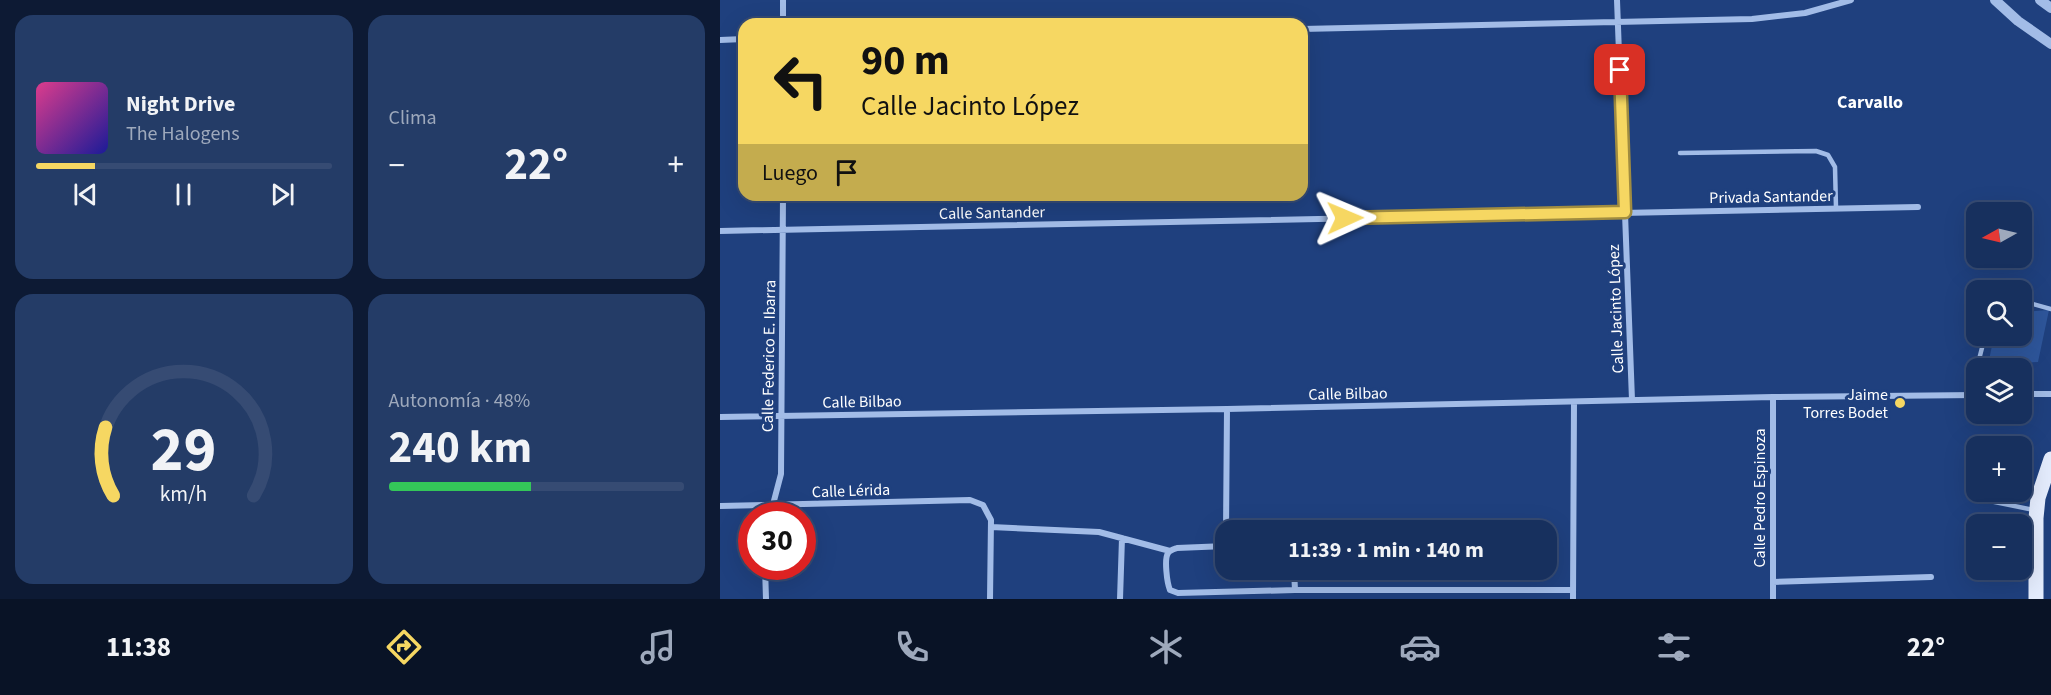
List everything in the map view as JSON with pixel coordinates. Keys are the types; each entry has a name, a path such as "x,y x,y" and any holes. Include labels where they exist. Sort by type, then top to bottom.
{"main road":[{"path":"2032,542 2038,498 2051,459"},
{"path":"2032,578 2036,599"}],"street":[{"path":"783,0 783,18"},
{"name":"Calle Jacinto López","path":"1617,0 1632,400"},
{"path":"1308,29 1752,19 1804,13 1851,0"},
{"path":"1995,0 2018,21 2051,44"},
{"path":"2040,0 2051,8"},
{"path":"720,40 738,39"},
{"name":"Calle Federico E. Ibarra","path":"773,502 781,474 783,201"},
{"name":"Privada Santander","path":"1625,212 1918,207"},
{"name":"Calle Santander","path":"720,231 1625,212"},
{"path":"2032,394 2051,394"},
{"name":"Calle Bilbao","path":"720,417 1966,395"},
{"name":"Calle Pedro Espinoza","path":"1773,397 1773,599"},
{"path":"1573,599 1574,402"},
{"path":"1226,520 1227,409"},
{"name":"Calle Lérida","path":"816,505 970,500 982,505 991,520 991,527"},
{"name":"Calle Lérida","path":"720,506 738,506"},
{"path":"990,599 991,527 1099,532 1170,551"},
{"path":"1120,599 1122,538"},
{"path":"1215,546 1178,548 1170,551 1166,555 1167,583 1170,590 1178,593 1295,590 1573,591"},
{"path":"1773,582 1931,577"},
{"path":"765,580 766,599"},
{"path":"1294,580 1295,590"}],"lane":[{"path":"1680,153 1816,150 1828,154 1835,167 1836,208"},
{"path":"2032,304 2051,309"},
{"path":"1996,502 2037,510"}],"building":[{"path":"2049,310 2038,362 2032,362 2032,358 1989,358 1992,346 2032,346 2032,311"}],"place":[{"name":"Jaime Torres Bodet","path":"1900,403"}],"district":[{"name":"Carvallo","path":"1870,102"}],"route":[{"path":"1345,218 1625,212 1620,70"}]}
